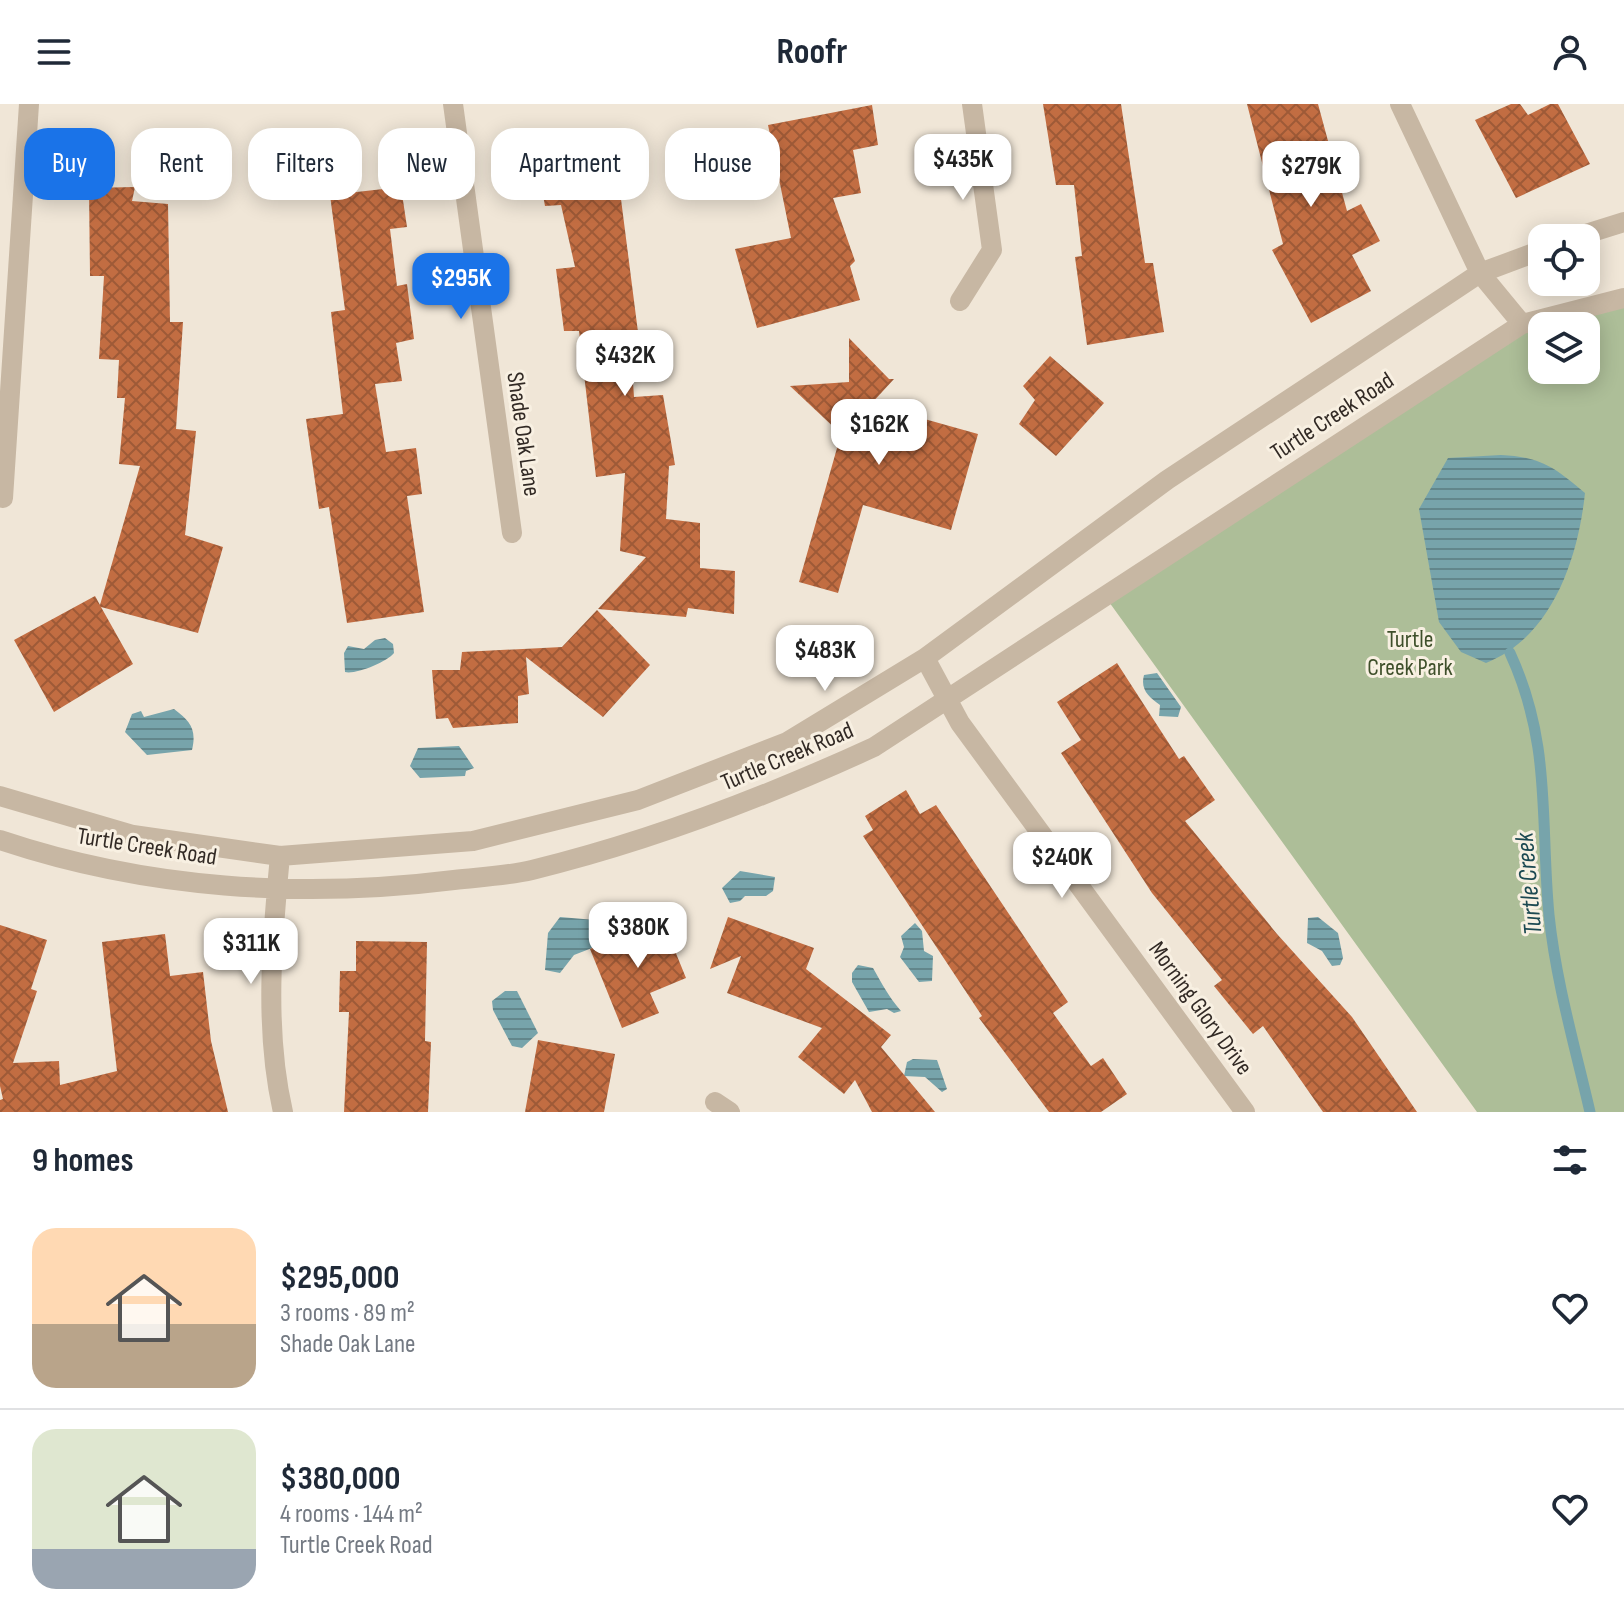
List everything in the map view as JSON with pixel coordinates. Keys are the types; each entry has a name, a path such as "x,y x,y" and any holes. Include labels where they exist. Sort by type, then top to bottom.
{"street":[{"path":"3,498 29,104"},
{"name":"Shade Oak Lane","path":"453,104 512,533"},
{"path":"960,301 992,250 972,104"},
{"path":"1400,104 1480,273 1522,324"},
{"path":"1600,230 1624,222"},
{"name":"Turtle Creek Road","path":"0,796 133,835 280,856 473,841 638,800 787,742 925,658 1167,480 1480,273 1528,255"},
{"name":"Turtle Creek Road","path":"0,840 44,855 174,881 276,890 399,887 529,870 644,840 767,796 874,747 1522,324 1624,298"},
{"name":"Morning Glory Drive","path":"925,658 960,723 1245,1112"},
{"path":"280,856 276,890 272,1065 283,1112"}],"green space":[{"name":"Turtle Creek Park","path":"1624,298 1624,1112 1477,1112 1104,595 1522,324 1528,322 1528,384 1600,384 1600,312 1569,312"}],"water":[{"path":"1501,455 1527,458 1546,465 1585,493 1576,544 1558,593 1528,635 1509,651 1486,663 1461,652 1439,622 1419,509 1448,458"},
{"path":"385,638 393,644 394,653 390,657 363,670 345,672 344,653 348,646 364,649 375,640"},
{"path":"1157,673 1181,707 1178,717 1159,716 1160,705 1144,689 1144,675"},
{"path":"174,709 191,726 194,736 192,750 147,755 125,732 132,714 141,711 144,717"},
{"path":"459,746 474,768 466,771 465,776 420,778 410,766 418,748"},
{"path":"740,871 775,877 773,891 766,896 745,896 740,901 730,903 722,888"},
{"path":"560,917 595,920 598,934 592,948 574,955 560,973 545,970 548,933"},
{"path":"1318,917 1338,933 1343,958 1340,965 1332,966 1322,951 1307,943 1308,918"},
{"path":"915,923 922,931 924,951 933,956 932,981 919,982 900,957 904,947 901,936"},
{"path":"858,965 873,968 901,1011 894,1013 887,1009 869,1012 852,982 852,973"},
{"path":"505,991 517,991 538,1033 522,1048 512,1046 493,1010 492,1001"},
{"path":"913,1059 937,1060 947,1089 942,1092 925,1077 904,1076 907,1062"}],"building":[{"path":"1043,104 1121,104 1145,263 1153,263 1164,332 1087,345 1075,257 1082,256 1074,185 1056,185"},
{"path":"1247,104 1318,104 1347,211 1361,204 1380,241 1352,255 1371,291 1311,323 1272,250 1283,244"},
{"path":"1511,104 1520,104 1528,115 1550,104 1558,104 1590,164 1516,198 1475,120"},
{"path":"872,105 878,145 853,150 861,193 833,198 855,261 850,266 860,300 757,328 735,249 791,238 780,184 780,128 769,128 768,125"},
{"path":"115,187 131,187 132,201 168,204 170,322 183,322 176,429 196,431 185,535 223,547 198,633 101,607 133,664 54,712 14,640 95,596 100,605 140,466 119,464 125,398 117,398 119,360 99,359 104,276 90,276 89,200 115,200"},
{"path":"378,190 378,200 403,200 407,227 390,229 397,286 407,284 414,339 396,343 402,381 375,384 386,452 416,448 422,494 407,496 424,612 347,623 329,507 319,509 306,419 343,414 331,312 345,310 331,200 362,200 362,191"},
{"path":"544,200 621,200 639,340 630,339 634,397 663,395 675,465 669,466 666,519 700,523 700,568 735,571 734,614 688,608 686,617 598,609 646,557 620,551 625,473 596,477 579,331 564,331 556,269 575,267 561,205 545,206"},
{"path":"849,338 889,379 894,379 871,404 978,434 951,530 863,505 838,593 799,582 841,434 790,386 849,382"},
{"path":"1050,356 1104,403 1056,456 1019,424 1035,400 1023,386"},
{"path":"597,610 650,665 603,717 526,657 529,694 518,696 518,723 453,728 448,718 436,719 432,670 460,670 462,652 562,647"},
{"path":"1117,663 1179,759 1184,756 1215,800 1185,821 1277,934 1352,1017 1417,1112 1323,1112 1263,1026 1253,1034 1214,986 1222,980 1152,893 1061,753 1081,740 1057,702"},
{"path":"906,790 920,814 936,805 1068,1002 1053,1013 1091,1066 1103,1058 1127,1094 1101,1112 1049,1112 979,1018 982,1016 863,836 873,830 865,816"},
{"path":"728,917 814,948 806,969 891,1035 881,1047 935,1112 872,1112 855,1080 844,1094 798,1057 822,1028 727,993 741,956 710,969"},
{"path":"662,919 686,978 650,993 659,1013 622,1028 590,949"},
{"path":"0,925 47,940 31,989 37,991 13,1063 59,1061 60,1085 117,1071 102,942 165,934 170,976 203,972 211,1041 228,1112 0,1112 0,1100 3,1099 0,1086"},
{"path":"356,941 427,942 425,1041 431,1042 428,1112 344,1112 349,1012 339,1012 340,971 356,971"},
{"path":"538,1040 615,1054 604,1112 525,1112"}],"waterway":[{"name":"Turtle Creek","path":"1510,653 1533,719 1542,782 1552,940 1590,1112"}]}
